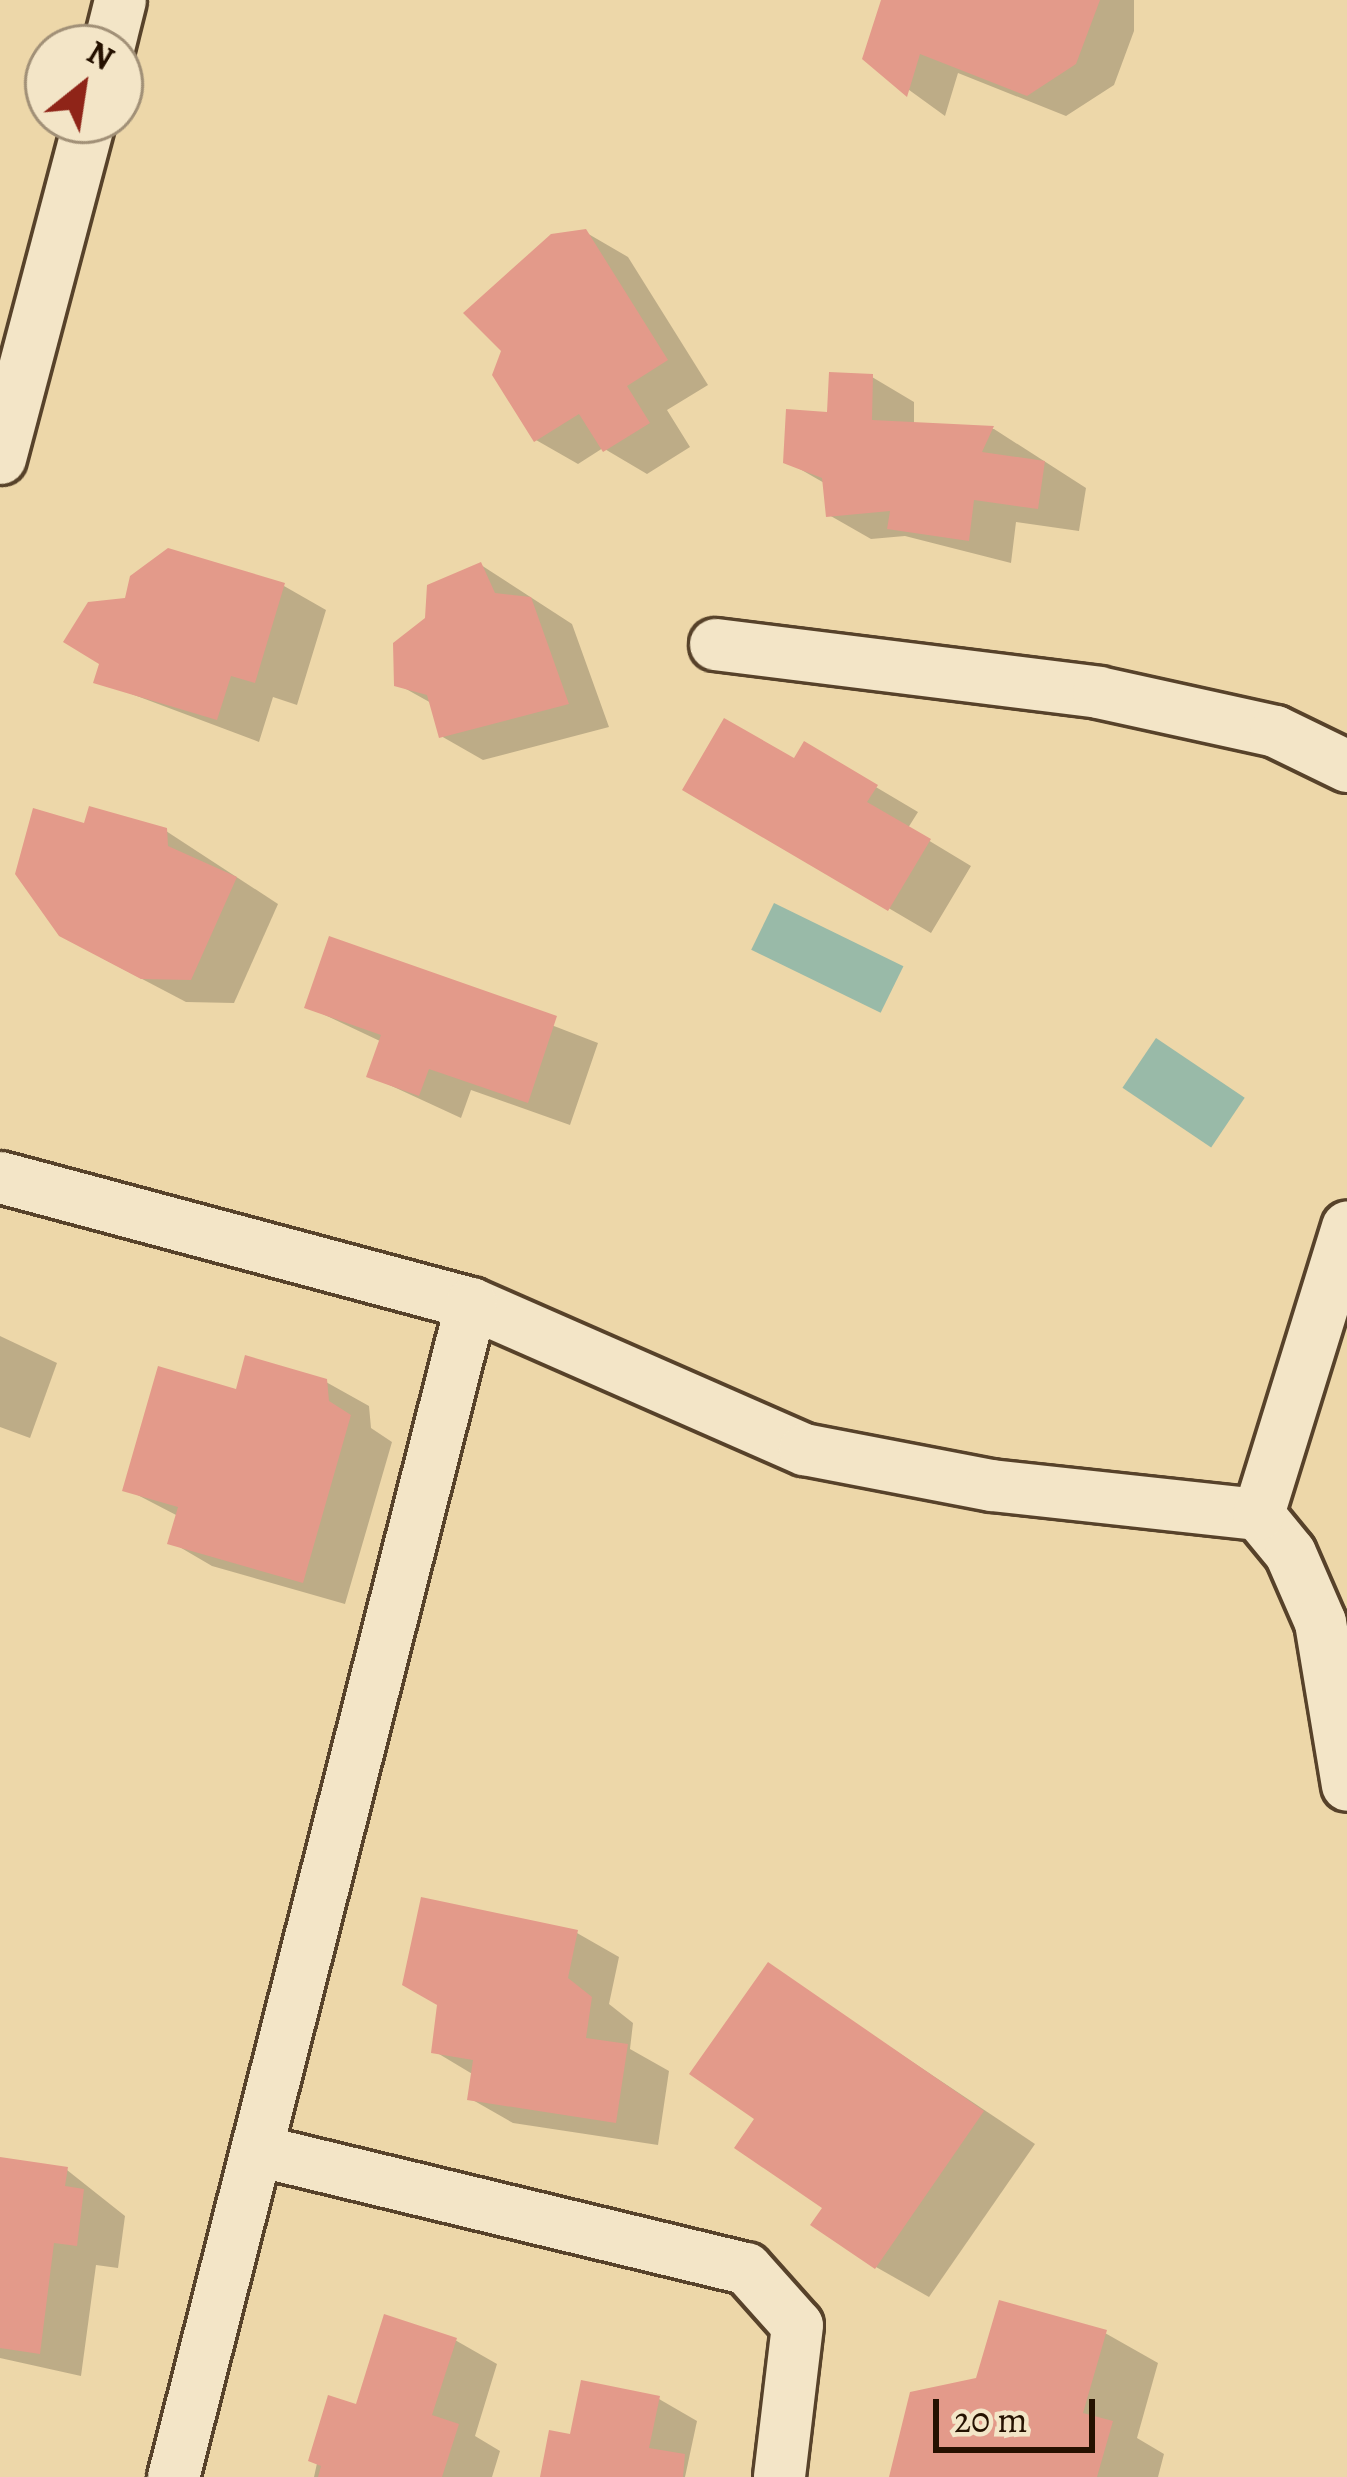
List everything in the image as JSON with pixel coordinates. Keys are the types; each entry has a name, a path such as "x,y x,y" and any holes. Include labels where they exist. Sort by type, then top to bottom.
{"street":[{"path":"0,458 83,144"},
{"path":"715,644 1098,692 1275,731 1347,766"},
{"path":"0,1177 471,1303 804,1449 992,1485 1258,1514"},
{"path":"1347,1226 1258,1514 1320,1622 1347,1785"},
{"path":"173,2477 261,2150 471,1303"},
{"path":"261,2150 746,2268 777,2292 799,2336 779,2477"}],"shaded area":[{"path":"774,903 903,966 881,1013 751,950"},
{"path":"1156,1038 1245,1098 1211,1148 1122,1088"}],"building":[{"path":"881,0 1100,0 1076,64 1027,96 920,54 907,97 862,59"},
{"path":"586,229 668,360 627,386 650,423 603,452 579,414 534,442 492,375 501,351 463,313 551,234"},
{"path":"829,372 873,374 872,420 994,426 982,452 1045,461 1038,509 974,500 969,541 887,529 890,511 826,517 822,478 783,463 786,409 827,412"},
{"path":"168,548 285,583 255,683 231,676 217,720 93,683 99,664 63,642 88,602 125,598 130,576"},
{"path":"481,562 495,593 531,597 569,704 439,738 427,695 394,686 393,643 425,618 427,585"},
{"path":"724,718 794,758 804,741 878,785 867,802 931,839 888,911 682,790"},
{"path":"89,806 167,828 168,846 237,877 191,980 141,979 59,936 15,874 33,808 84,823"},
{"path":"329,936 557,1016 528,1103 429,1069 419,1096 366,1077 381,1035 304,1008"},
{"path":"245,1355 327,1379 329,1401 351,1415 303,1583 167,1544 178,1507 122,1491 158,1366 236,1389"},
{"path":"421,1897 578,1930 568,1978 592,1997 586,2038 628,2044 616,2123 467,2100 473,2060 431,2053 437,2005 402,1985"},
{"path":"768,1962 984,2111 875,2269 810,2225 822,2208 734,2148 754,2119 689,2074"},
{"path":"0,2157 68,2167 65,2186 84,2189 77,2246 54,2243 40,2354 0,2348"},
{"path":"999,2300 1107,2330 1083,2413 1113,2421 1097,2477 889,2477 910,2392 976,2378"},
{"path":"384,2314 457,2338 432,2415 459,2424 442,2477 318,2477 321,2466 308,2461 328,2395 356,2404"},
{"path":"581,2380 660,2396 649,2448 685,2454 683,2477 540,2477 549,2430 570,2434"}]}
